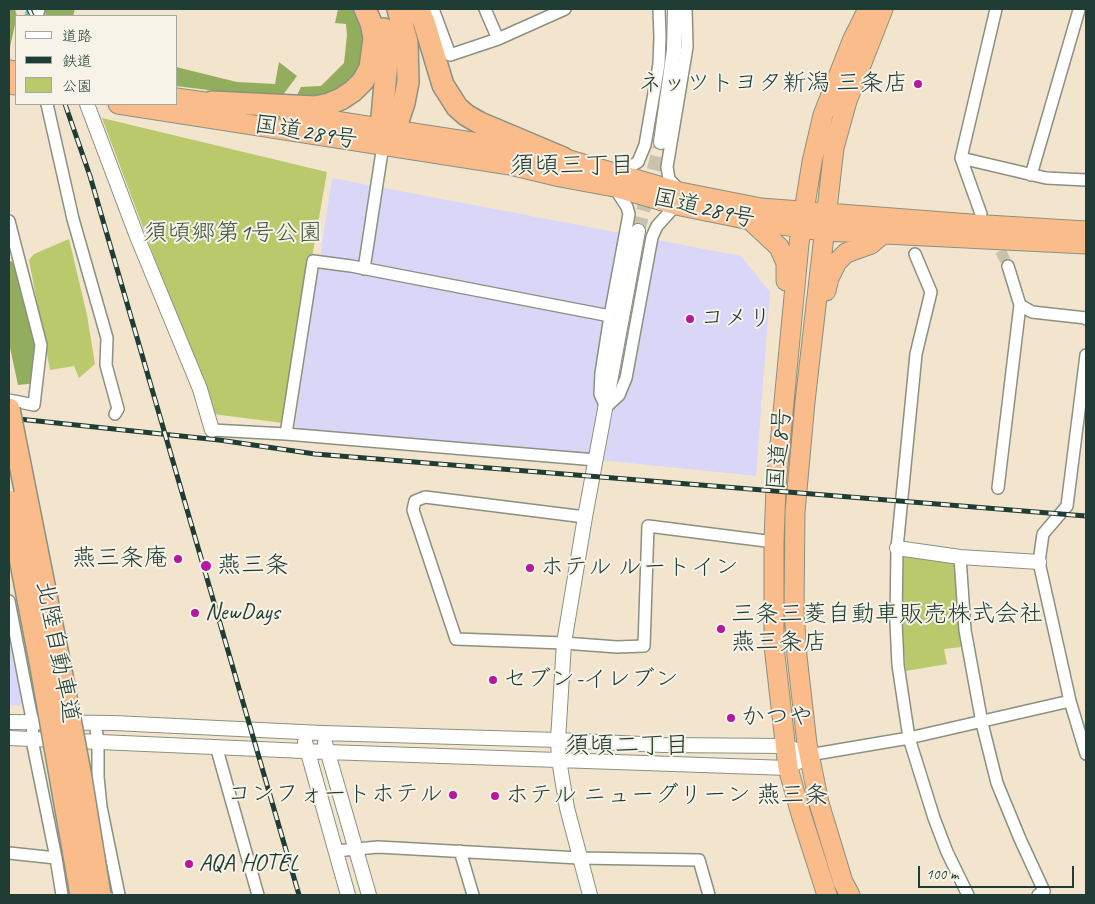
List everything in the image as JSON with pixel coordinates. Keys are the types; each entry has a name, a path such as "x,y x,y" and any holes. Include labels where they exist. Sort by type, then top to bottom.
{"highway":[{"path":"212,102 315,107 341,99 363,81 370,68 374,38 371,23 365,9"},
{"path":"375,9 382,23 387,41 386,134"},
{"path":"386,134 404,103 408,82 406,35 398,9"},
{"path":"418,9 424,22 443,85 457,107 466,116 480,123 563,158"},
{"name":"国道8号","path":"827,895 788,768 774,646 776,486 802,220 812,162 824,115 852,41 868,9"},
{"name":"国道8号","path":"850,895 844,882 819,803 809,755 797,656 794,610 797,484 832,163 838,132 856,75 883,9"},
{"name":"国道289号","path":"178,98 212,102 386,134 455,155 614,180 750,220 802,220 1086,231"},
{"name":"国道289号","path":"127,105 386,134 459,139 563,158 614,180"},
{"name":"国道289号","path":"678,198 761,208 802,220"},
{"path":"750,220 773,240 784,256 787,269 783,316 790,341"},
{"name":"国道289号","path":"825,222 883,234 1086,244"},
{"path":"817,299 826,291 829,278 837,262 846,253 871,244 883,234"},
{"name":"北陸自動車道","path":"9,410 60,665 100,895"},
{"name":"北陸自動車道","path":"9,501 43,676 81,895"}],"street":[{"path":"433,9 450,55 498,39 565,9"},
{"path":"485,9 498,39"},
{"path":"606,407 600,394 601,373 629,214 614,180 624,170 638,162 645,145 659,64 659,9"},
{"path":"669,9 674,50"},
{"path":"660,142 674,50 676,9"},
{"path":"606,407 619,394 626,378 652,237 656,226 678,198 669,179 667,167 686,56 686,9"},
{"path":"981,214 961,158 996,9"},
{"path":"1032,175 1080,10"},
{"path":"47,105 73,219 107,338 106,364 118,410 114,414"},
{"path":"87,105 136,234 200,389 212,430 286,434 596,460"},
{"path":"364,269 386,134"},
{"path":"961,158 1032,175 1086,180"},
{"path":"9,221 12,246 41,345 34,405 9,400"},
{"path":"590,895 567,808 559,760 558,740 564,643 585,517 638,231"},
{"path":"915,254 931,292 916,354 897,548 896,622 898,665 909,738 934,818 947,852 968,895"},
{"path":"286,434 313,261 610,316"},
{"path":"998,488 1020,305 1008,266"},
{"path":"1020,305 1032,312 1086,319"},
{"path":"1086,355 1067,506 1043,534 1039,562 1070,701 1086,754"},
{"path":"585,517 425,497 415,501 413,510 456,639 617,647 644,646 648,526 774,542"},
{"path":"897,548 960,557 1039,562"},
{"path":"960,557 965,630 982,723 997,783 1044,891 1038,895"},
{"path":"9,601 11,628 32,723 32,740 62,895"},
{"path":"9,738 328,752 788,768 809,755 982,723 1070,701"},
{"path":"9,722 95,723 663,745 786,746 809,755"},
{"path":"95,723 98,741 98,777 101,807 119,895"},
{"path":"302,732 348,895"},
{"path":"322,732 369,895"},
{"path":"216,746 258,895"},
{"path":"335,851 378,847 579,858 699,860 709,895"},
{"path":"460,851 472,895"},
{"path":"9,853 56,858"}],"shaded area":[{"path":"332,178 741,256 770,292 756,476 300,429 295,425"},
{"path":"9,624 24,700 19,706 9,705"}],"green space":[{"path":"9,9 15,9 17,15 15,15 15,25 9,47"},
{"path":"44,9 75,9 73,15 46,15"},
{"path":"338,9 354,9 366,42 365,61 353,81 330,96 305,99 296,97 301,87 321,86 344,63 347,35 346,24 335,23"},
{"path":"279,62 297,76 280,99 178,86 178,67 237,82 275,84"},
{"name":"須頃郷第1号公園","path":"102,118 327,172 283,423 213,414"},
{"path":"69,239 87,315 95,364 79,378 74,366 50,370 29,260 34,254"},
{"path":"11,261 17,267 37,347 37,383 18,385 9,343 9,262"},
{"path":"902,555 956,562 961,647 944,649 947,664 906,671 901,623"}],"waterway":[{"path":"26,15 28,9"}],"tunnel":[{"path":"638,231 661,142"},
{"path":"993,236 1008,266"}],"railway":[{"path":"29,9 32,15"},
{"path":"65,105 90,176 299,895"},
{"path":"9,418 219,440 315,454 1086,516"}],"place":[{"name":"ネッツトヨタ新潟 三条店","path":"918,84"},
{"name":"コメリ","path":"690,319"},
{"name":"燕三条庵","path":"178,559"},
{"name":"燕三条","path":"206,566"},
{"name":"ホテル ルートイン","path":"530,568"},
{"name":"NewDays","path":"195,613"},
{"name":"三条三菱自動車販売株式会社 燕三条店","path":"721,629"},
{"name":"セブン-イレブン","path":"493,680"},
{"name":"かつや","path":"731,718"},
{"name":"コンフォートホテル","path":"453,795"},
{"name":"ホテル ニューグリーン 燕三条","path":"495,796"},
{"name":"AQA HOTEL","path":"189,864"}],"district":[{"name":"須頃三丁目","path":"572,166"},
{"name":"須頃二丁目","path":"627,746"}]}
